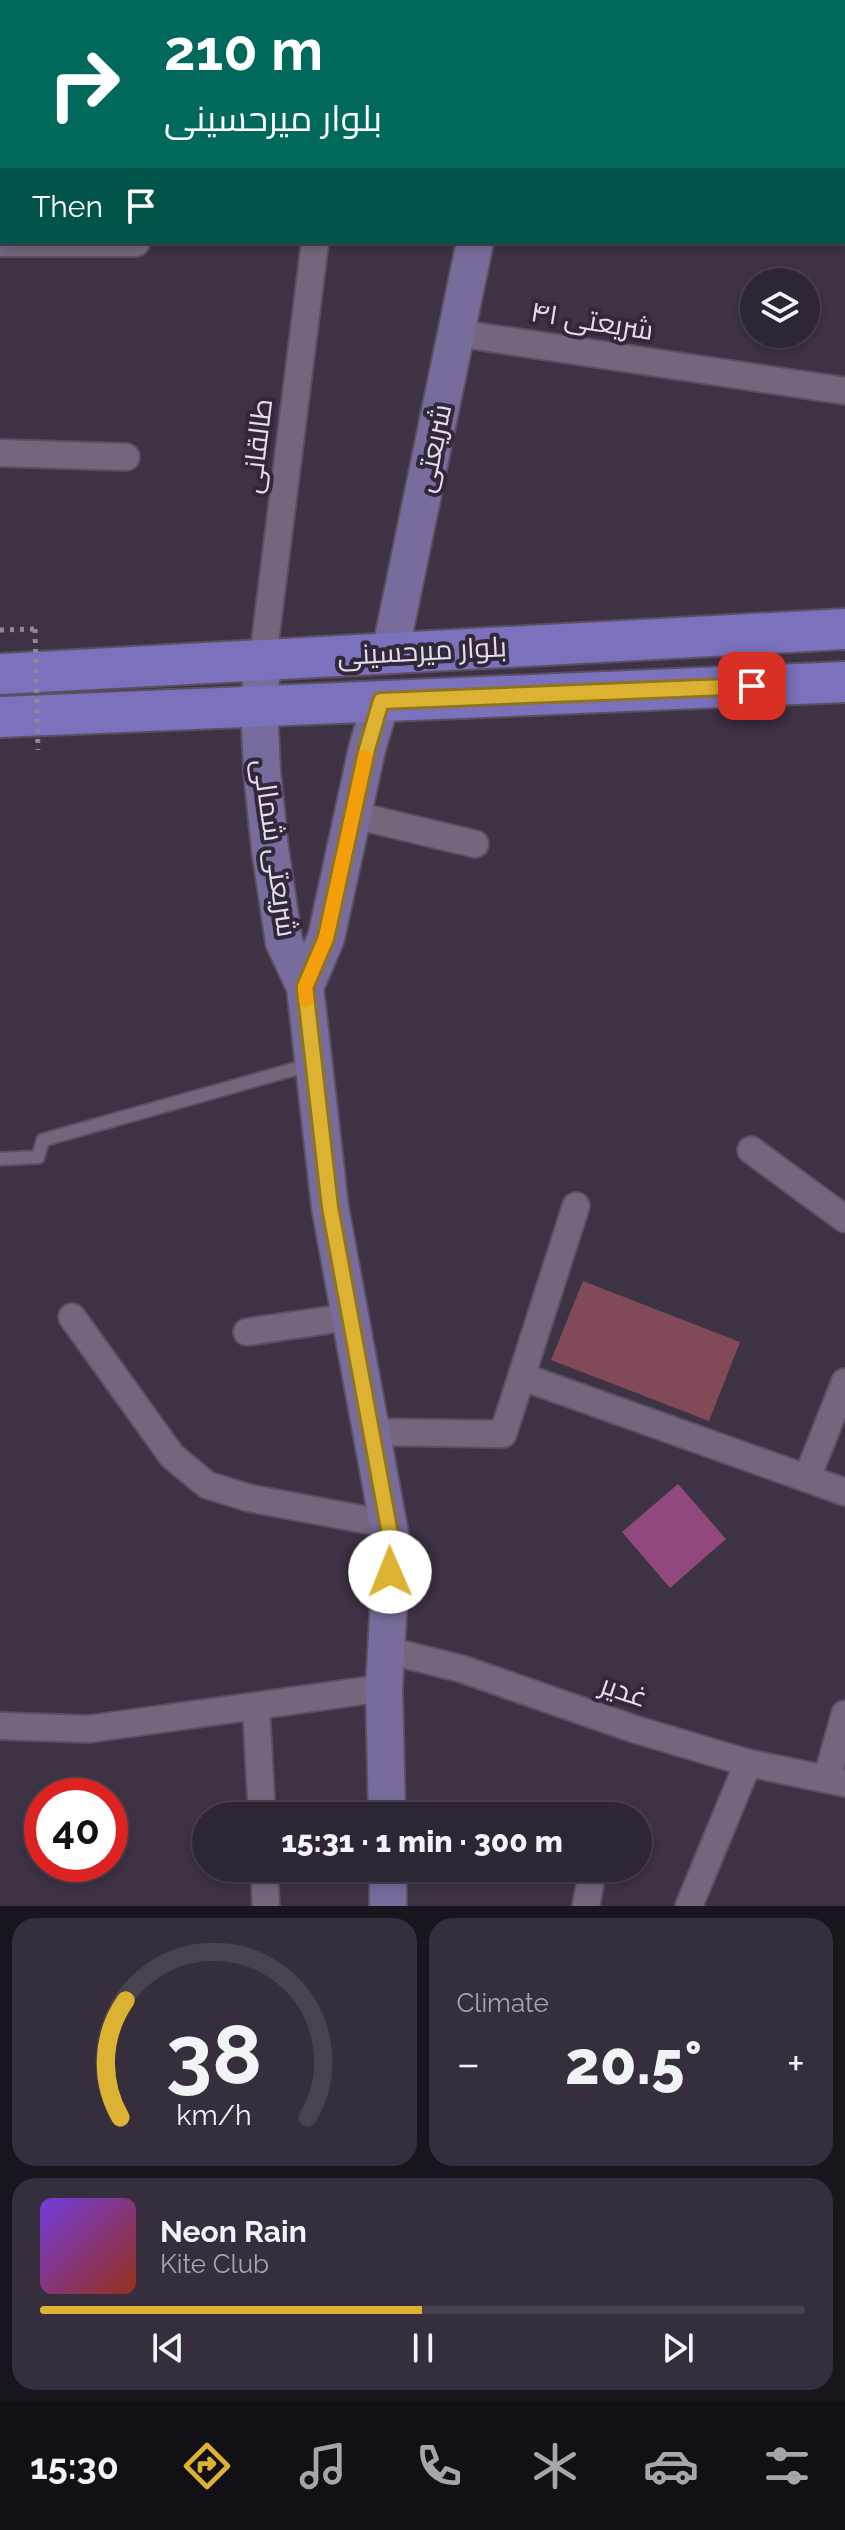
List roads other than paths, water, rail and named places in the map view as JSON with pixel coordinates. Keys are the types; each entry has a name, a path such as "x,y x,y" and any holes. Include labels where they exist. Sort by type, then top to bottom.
{"main road":[{"name":"بلوار میرحسینی","path":"0,674 845,629"},
{"path":"0,687 130,677 158,665"},
{"name":"بلوار میرحسینی","path":"0,717 845,682"},
{"path":"0,704 130,699 162,709"}],"street":[{"name":"طالقانی","path":"263,658 315,244"},
{"name":"شریعتی","path":"390,653 475,244"},
{"name":"شریعتی ۴۱","path":"456,333 845,391"},
{"path":"0,453 126,457"},
{"name":"شریعتی شمالی","path":"263,658 259,704 266,815 284,942 305,987 330,1207 392,1545 384,1688 387,1802"},
{"name":"شریعتی شمالی","path":"305,987 326,938 367,749 381,701"},
{"path":"354,815 475,844"},
{"path":"751,1150 845,1219"},
{"path":"371,1432 503,1434 576,1206"},
{"path":"72,1317 172,1456 207,1485 249,1498 388,1524"},
{"path":"247,1332 350,1317"},
{"path":"523,1377 845,1492"},
{"path":"807,1478 845,1382"},
{"name":"غدیر","path":"386,1650 462,1669 634,1729 748,1763 836,1781"},
{"path":"0,1726 89,1729 384,1688"},
{"path":"256,1706 261,1802"},
{"path":"836,1781 845,1714"},
{"path":"689,1906 748,1763"},
{"path":"265,1882 266,1906"},
{"path":"586,1906 590,1882"}],"lane":[{"path":"0,1159 38,1157 43,1140 312,1064"}]}
